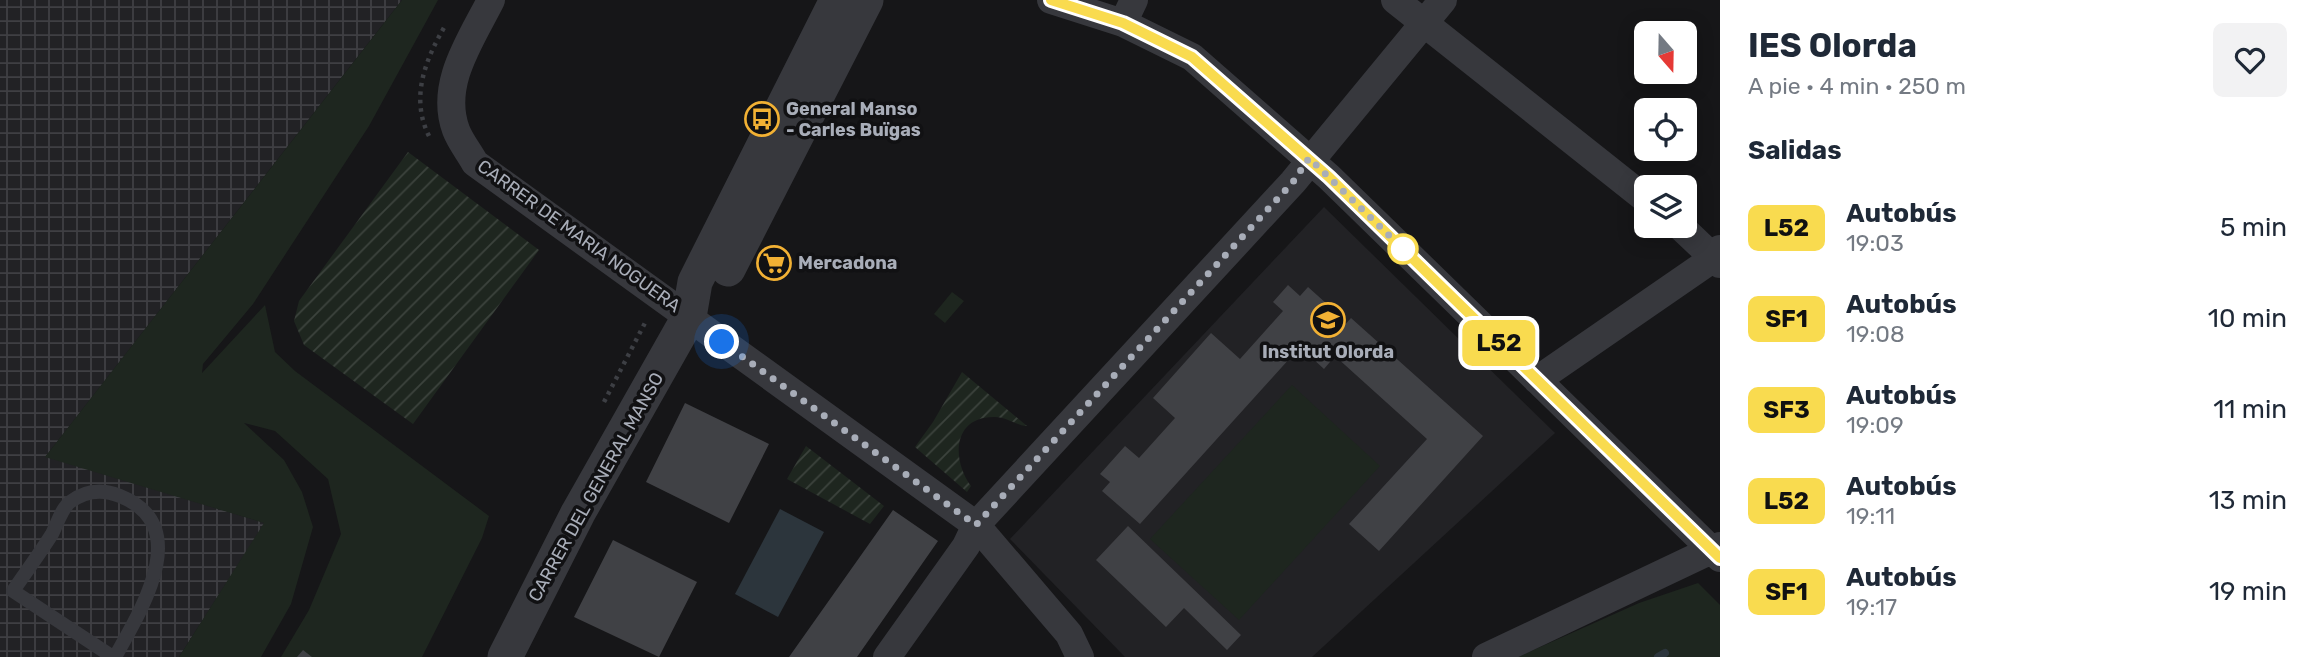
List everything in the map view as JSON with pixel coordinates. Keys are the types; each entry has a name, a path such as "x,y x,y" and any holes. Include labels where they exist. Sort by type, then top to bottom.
{"street":[{"name":"CARRER DE MARIA NOGUERA","path":"491,0 458,64 449,97 456,130 475,163 976,525 1069,634 1080,657"},
{"name":"CARRER DEL GENERAL MANSO","path":"689,317 695,282 837,0"},
{"name":"CARRER DEL GENERAL MANSO","path":"505,657 578,513 689,317 715,294 866,0"},
{"path":"1051,0 1128,12 1192,57 1309,158 1718,552 1486,657"},
{"path":"1395,0 1634,190"},
{"path":"887,657 966,546 976,525 1293,182 1309,158 1443,0"},
{"path":"1537,380 1718,257 1695,238"}],"lane":[{"path":"94,490 120,496 140,507 155,530 159,555 155,579 114,657 13,591 52,534 68,502 94,490"}],"shaded area":[{"path":"0,0 402,0 46,456 265,523 179,657 0,657"},
{"path":"402,0 438,0 369,126 253,304 203,364 202,373 265,305 275,352 295,371 489,516 482,538 422,657 281,657 309,610 341,534 328,479 275,431 244,423 284,460 302,492 313,527 291,604 261,657 179,657 264,523 45,457"},
{"path":"408,152 539,250 413,424 304,345 294,321 299,301"},
{"name":"Institut Olorda","path":"1324,207 1555,433 1312,657 1125,657 1010,539"},
{"path":"952,292 964,301 945,323 934,314"},
{"path":"962,372 1027,426 995,417 981,419 964,431 959,452 960,464 971,486 967,492 915,447"},
{"path":"1292,385 1380,466 1239,620 1150,539"},
{"path":"806,446 884,506 870,524 787,479"},
{"path":"780,509 824,532 778,617 735,594"},
{"path":"1698,583 1720,605 1720,657 1518,657 1639,603"}],"building":[{"path":"1288,285 1300,296 1308,287 1327,304 1311,321 1332,339 1351,318 1483,436 1379,551 1349,524 1427,439 1335,356 1324,369 1300,347 1140,524 1102,491 1110,482 1100,474 1125,446 1139,458 1175,418 1153,398 1211,333 1240,359 1283,311 1273,302"},
{"path":"685,403 769,444 729,523 646,482"},
{"path":"893,510 938,541 857,657 789,657"},
{"path":"1128,526 1241,635 1227,650 1184,608 1166,627 1096,560"},
{"path":"613,540 697,582 659,657 574,617"},
{"path":"303,650 312,657 297,657"}],"waterway":[{"path":"1658,657 1665,653"}],"bus line":[{"name":"L52","path":"1051,0 1123,23 1192,57 1329,177 1720,558"}],"place":[{"name":"General Manso - Carles Buïgas","path":"762,119"},
{"name":"Mercadona","path":"774,263"},
{"name":"Institut Olorda","path":"1328,320"}],"route":[{"path":"722,342 976,525 1293,182 1309,158 1403,249"}]}
